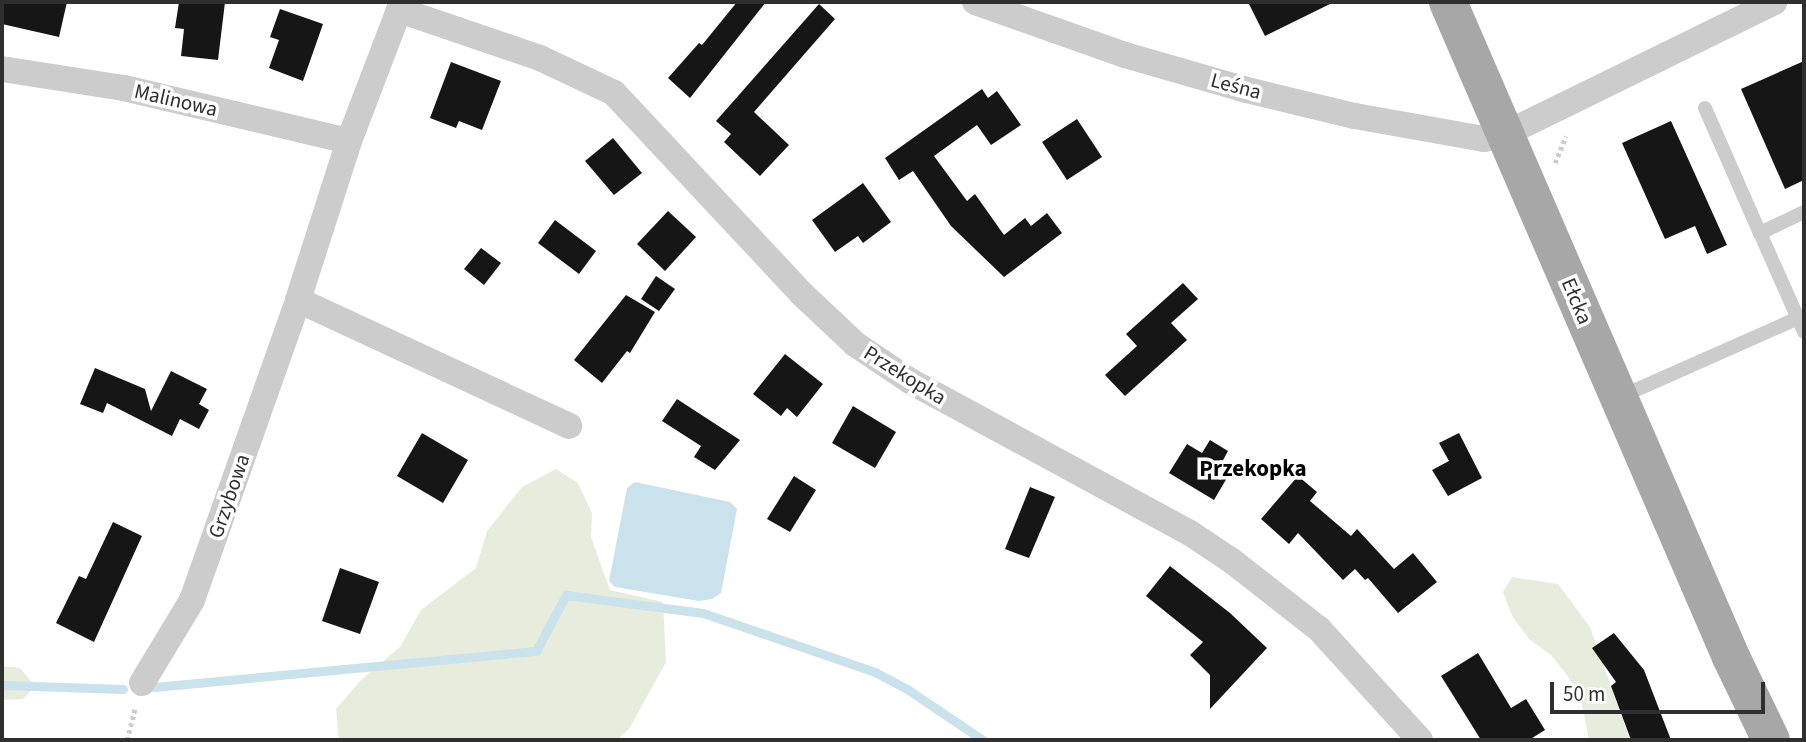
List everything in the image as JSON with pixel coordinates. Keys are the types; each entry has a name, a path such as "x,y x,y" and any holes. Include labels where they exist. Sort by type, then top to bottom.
{"main road":[{"name":"Ełcka","path":"1448,2 1618,398 1771,740"}],"street":[{"name":"Leśna","path":"975,2 1125,55 1243,89 1355,116 1472,137 1484,139 1505,134"},
{"path":"1505,134 1774,2"},
{"name":"Grzybowa","path":"142,683 192,600 298,300 349,141 401,6"},
{"name":"Przekopka","path":"401,6 540,58 614,93 802,294 855,344 910,381 1190,533 1232,561 1319,629 1420,740"},
{"name":"Malinowa","path":"2,69 124,88 349,141"},
{"path":"298,300 569,426"}],"lane":[{"path":"1705,108 1804,332"},
{"path":"1760,233 1804,212"},
{"path":"1618,398 1798,318"}],"shaded area":[{"path":"556,469 578,483 592,513 591,537 610,590 663,602 666,662 629,729 617,740 339,740 336,709 361,680 400,647 421,610 476,568 487,531 522,487"},
{"path":"1512,577 1558,584 1590,627 1630,740 1589,740 1581,700 1567,675 1551,655 1529,639 1512,616 1503,592"},
{"path":"2,666 20,668 35,686 23,699 2,700"}],"water":[{"path":"635,482 730,502 737,509 721,593 712,599 699,601 615,587 609,581 627,488"}],"building":[{"path":"2,2 67,2 59,37 2,24"},
{"path":"179,2 225,2 218,60 181,56 184,29 175,28"},
{"path":"737,2 766,2 690,98 668,78 699,43 702,45"},
{"path":"1248,2 1334,2 1265,36"},
{"path":"819,4 835,19 754,112 789,145 760,176 724,142 731,134 716,121"},
{"path":"280,9 323,24 303,81 269,68 279,40 270,37"},
{"path":"1804,61 1804,180 1785,189 1741,89"},
{"path":"451,62 501,81 482,130 459,121 456,128 430,118"},
{"path":"982,89 988,98 997,91 1021,125 991,145 977,125 934,156 967,201 975,194 1004,235 1025,218 1031,226 1047,213 1062,233 1004,277 951,226 913,171 899,180 885,158"},
{"path":"1077,119 1102,157 1067,180 1042,142"},
{"path":"1671,121 1727,245 1707,254 1695,226 1665,239 1622,143"},
{"path":"613,138 642,173 614,195 585,161"},
{"path":"863,183 891,222 863,243 858,236 835,252 812,220"},
{"path":"668,211 696,237 665,271 637,244"},
{"path":"555,220 596,251 579,274 538,243"},
{"path":"481,248 501,263 484,285 464,269"},
{"path":"656,276 675,289 659,311 641,299"},
{"path":"1183,283 1198,299 1171,323 1187,340 1125,396 1105,375 1137,346 1126,334"},
{"path":"626,295 655,312 630,353 627,351 602,383 574,360"},
{"path":"785,354 823,384 797,417 787,408 781,416 753,394"},
{"path":"95,368 145,389 151,411 171,371 207,389 199,404 209,410 199,429 180,419 172,436 107,403 103,413 80,404"},
{"path":"677,399 740,440 715,470 694,457 701,446 662,421"},
{"path":"853,406 896,432 875,468 832,443"},
{"path":"422,433 468,460 443,503 397,476"},
{"path":"1459,433 1482,478 1448,496 1432,470 1449,461 1439,443"},
{"path":"1210,440 1228,451 1221,464 1231,471 1214,500 1169,473 1187,444 1202,453"},
{"path":"794,476 816,490 790,532 767,519"},
{"path":"1298,476 1317,492 1310,501 1351,536 1357,529 1394,569 1413,553 1437,582 1398,613 1368,578 1365,580 1355,569 1343,580 1298,533 1289,544 1261,519"},
{"path":"1030,487 1055,497 1029,558 1005,549"},
{"path":"113,522 142,536 94,642 56,623 79,576 86,579"},
{"path":"1170,566 1230,613 1267,648 1210,709 1210,675 1190,655 1203,642 1146,596"},
{"path":"340,568 379,582 360,634 322,621"},
{"path":"1614,633 1644,670 1671,740 1631,740 1611,686 1616,682 1592,648"},
{"path":"1478,653 1511,708 1526,699 1545,730 1529,740 1481,740 1441,676"}],"waterway":[{"path":"154,687 536,651 566,595 703,613 875,672 907,689 983,740"},
{"path":"2,685 123,689"}],"district":[{"name":"Przekopka","path":"1253,469"}]}
